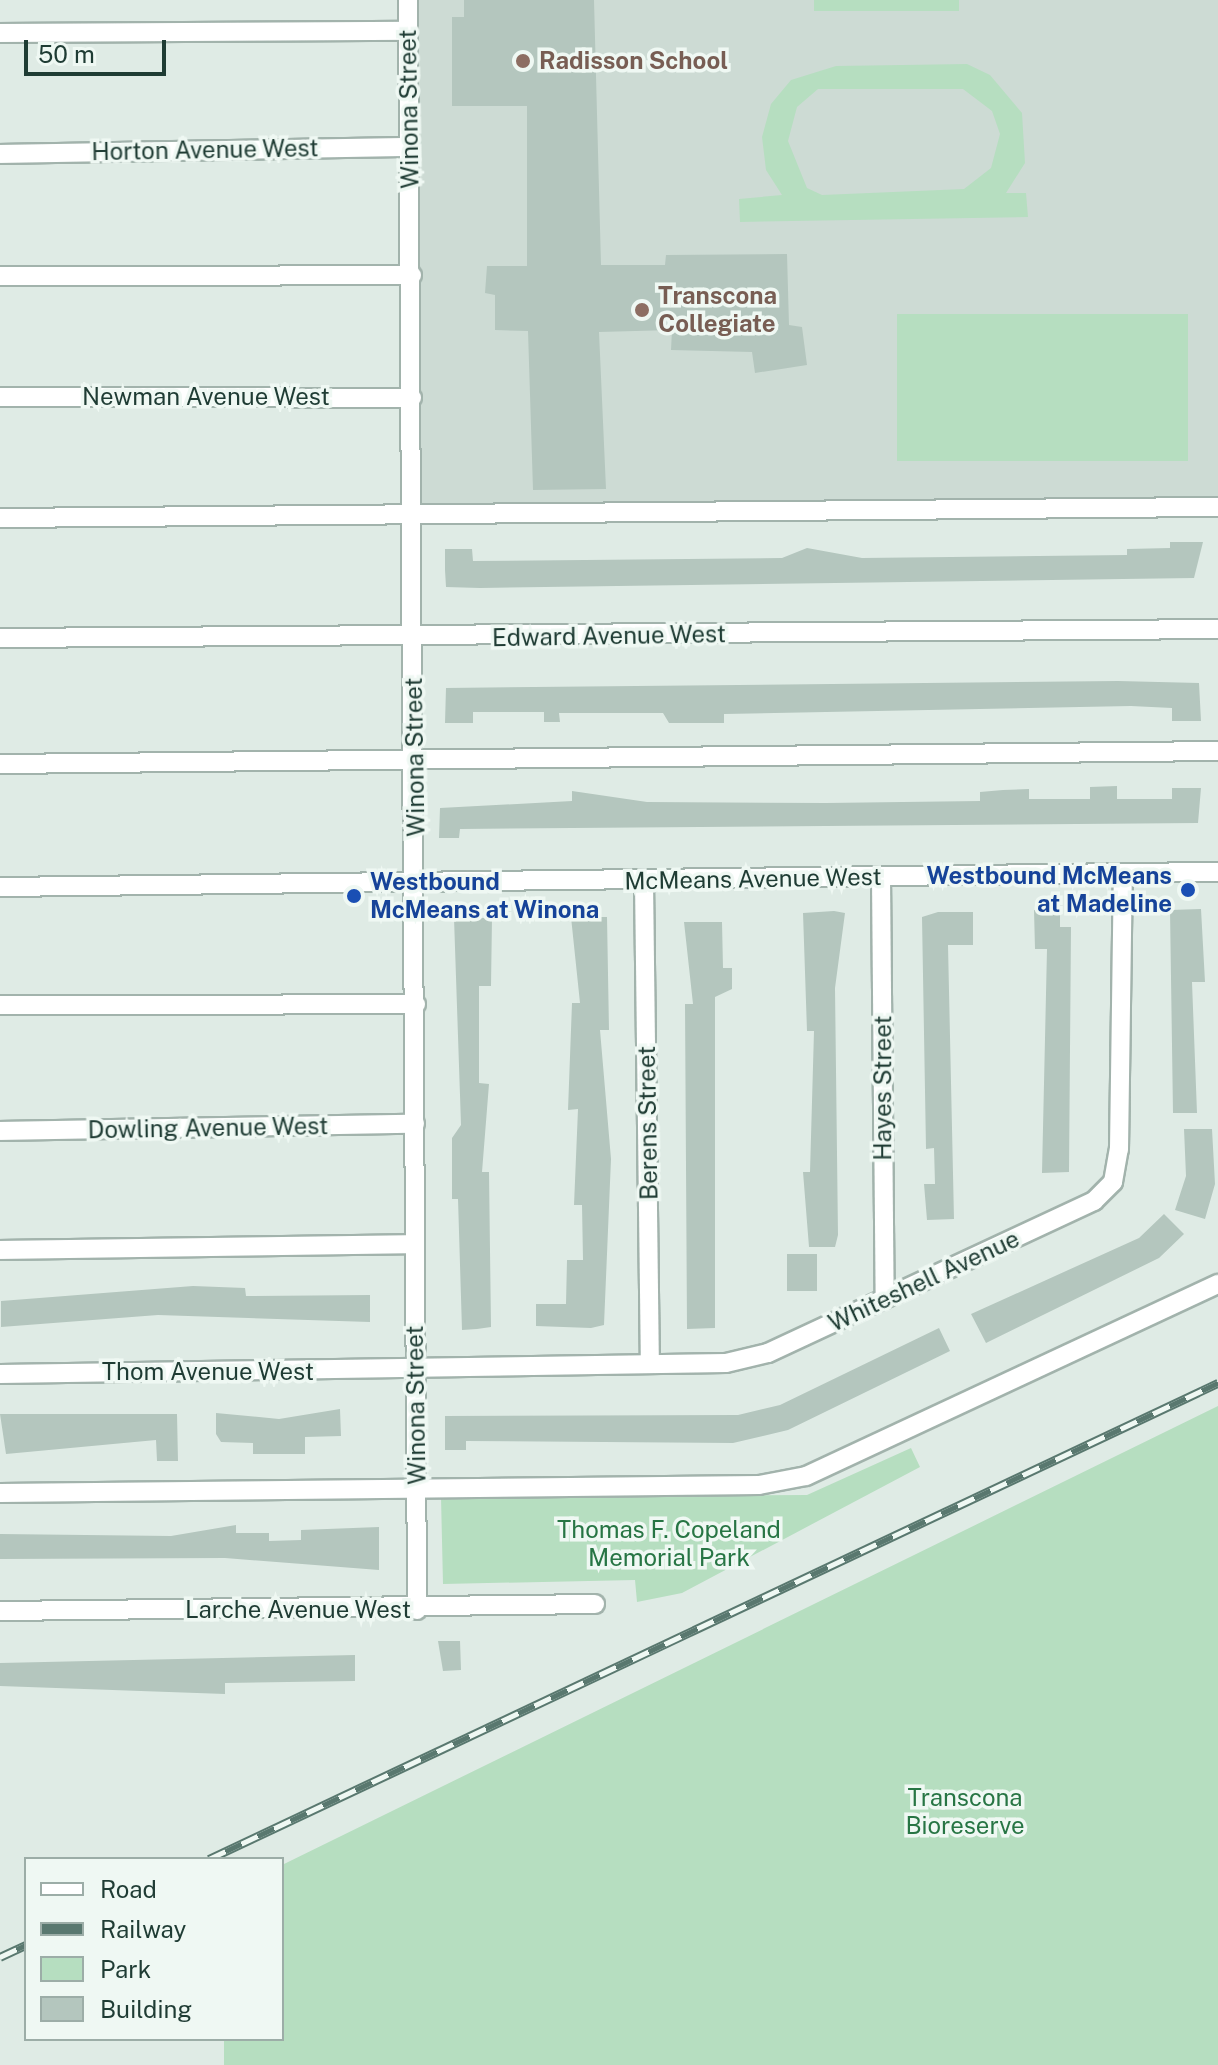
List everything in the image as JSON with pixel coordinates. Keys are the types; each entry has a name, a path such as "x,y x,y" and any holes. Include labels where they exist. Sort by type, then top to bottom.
{"street":[{"name":"Winona Street","path":"408,0 416,759 417,1610"},
{"path":"0,33 408,31"},
{"name":"Horton Avenue West","path":"0,154 409,147"},
{"path":"0,276 412,275"},
{"name":"Newman Avenue West","path":"0,397 412,398"},
{"path":"0,518 413,518 470,511 1218,507"},
{"name":"Edward Avenue West","path":"0,638 414,639 1218,629"},
{"path":"0,764 1218,751"},
{"name":"McMeans Avenue West","path":"0,887 1218,872"},
{"name":"Whiteshell Avenue","path":"416,1367 726,1363 768,1353 1094,1201 1113,1182 1123,873"},
{"name":"Hayes Street","path":"881,877 885,1299"},
{"name":"Berens Street","path":"644,881 650,1364"},
{"path":"0,1005 416,1004"},
{"name":"Dowling Avenue West","path":"0,1131 415,1124"},
{"path":"0,1250 415,1244"},
{"path":"0,1493 759,1485 806,1476 1218,1284"},
{"name":"Thom Avenue West","path":"0,1374 416,1367"},
{"name":"Larche Avenue West","path":"0,1611 417,1610 595,1604"}],"shaded area":[{"path":"408,0 1218,0 1218,518 408,518"}],"green space":[{"path":"814,0 959,0 959,11 814,11"},
{"path":"967,64 990,75 1022,113 1025,163 1006,193 1026,193 1028,217 740,222 739,199 782,195 766,170 762,137 771,104 791,80 836,66","holes":["818,89 963,89 992,111 1000,134 991,168 964,189 822,195 807,188 788,141 797,107"]},
{"path":"897,314 1188,314 1188,461 897,461"},
{"name":"Transcona Bioreserve","path":"1218,1406 1218,2065 224,2065 224,2041 284,2041 284,1864"},
{"name":"Thomas F. Copeland Memorial Park","path":"911,1448 920,1467 682,1593 637,1602 635,1580 443,1584 441,1497 807,1495"}],"building":[{"name":"Transcona Collegiate","path":"464,0 594,0 601,265 665,265 666,255 787,254 789,325 802,327 807,365 755,373 752,352 671,350 672,330 599,332 606,489 533,490 528,331 495,330 495,295 485,293 487,266 527,266 527,106 452,106 452,17 464,17"},
{"path":"1170,542 1203,542 1194,578 480,588 446,587 445,570 445,549 472,549 473,561 782,558 807,548 862,558 1127,555 1127,549 1170,548"},
{"path":"1118,681 1199,683 1201,721 1172,721 1172,708 1131,706 724,714 724,723 669,723 663,713 559,713 560,722 544,722 544,712 473,712 473,723 445,723 446,688"},
{"path":"1117,786 1117,799 1172,799 1172,788 1201,788 1198,823 460,829 459,838 439,838 440,808 572,801 572,791 647,802 826,803 980,801 980,792 1029,789 1029,799 1090,799 1090,787"},
{"path":"1201,909 1205,982 1192,982 1197,1113 1173,1113 1170,910"},
{"path":"1034,910 1060,910 1060,927 1071,927 1069,1172 1042,1173 1047,949 1035,949"},
{"path":"938,912 973,912 973,945 948,945 954,1219 927,1220 924,1184 935,1184 934,1148 926,1149 922,917"},
{"path":"803,913 845,913 835,988 838,1235 835,1247 809,1247 803,1172 810,1172 814,1031 807,1031"},
{"path":"571,917 607,917 609,1030 600,1030 611,1159 604,1325 591,1328 536,1326 536,1304 566,1304 567,1260 583,1260 582,1205 574,1205 578,1109 568,1110 572,1003 580,1003"},
{"path":"454,918 492,918 491,986 479,986 479,1083 489,1084 482,1172 489,1172 491,1327 462,1330 458,1199 452,1199 452,1138 461,1125"},
{"path":"684,922 722,922 723,968 732,968 732,989 715,997 715,1328 687,1329 685,1004 693,1004"},
{"path":"1184,1129 1212,1129 1215,1184 1205,1219 1175,1210 1186,1176"},
{"path":"1164,1214 1184,1234 1159,1258 986,1343 971,1314 1139,1238"},
{"path":"787,1254 817,1254 817,1291 787,1291"},
{"path":"193,1286 245,1288 246,1296 370,1295 370,1322 158,1315 1,1327 1,1301"},
{"path":"939,1328 950,1351 788,1430 733,1443 466,1441 466,1450 445,1450 445,1416 738,1415 780,1405"},
{"path":"340,1409 341,1436 305,1437 305,1454 253,1454 253,1443 221,1442 216,1434 216,1413 279,1419"},
{"path":"0,1414 177,1414 178,1461 157,1461 156,1440 6,1454"},
{"path":"236,1525 236,1533 269,1533 269,1541 301,1540 301,1530 379,1527 379,1570 225,1558 0,1559 0,1534 171,1536"},
{"path":"438,1641 460,1641 461,1670 443,1671"},
{"path":"355,1655 355,1681 225,1683 225,1694 0,1686 0,1663"}],"railway":[{"path":"213,1857 1218,1383"},
{"path":"0,1957 24,1946"}],"place":[{"name":"Radisson School","path":"523,61"},
{"name":"Transcona Collegiate","path":"642,310"},
{"name":"Westbound McMeans at Madeline","path":"1188,890"},
{"name":"Westbound McMeans at Winona","path":"354,896"}]}
